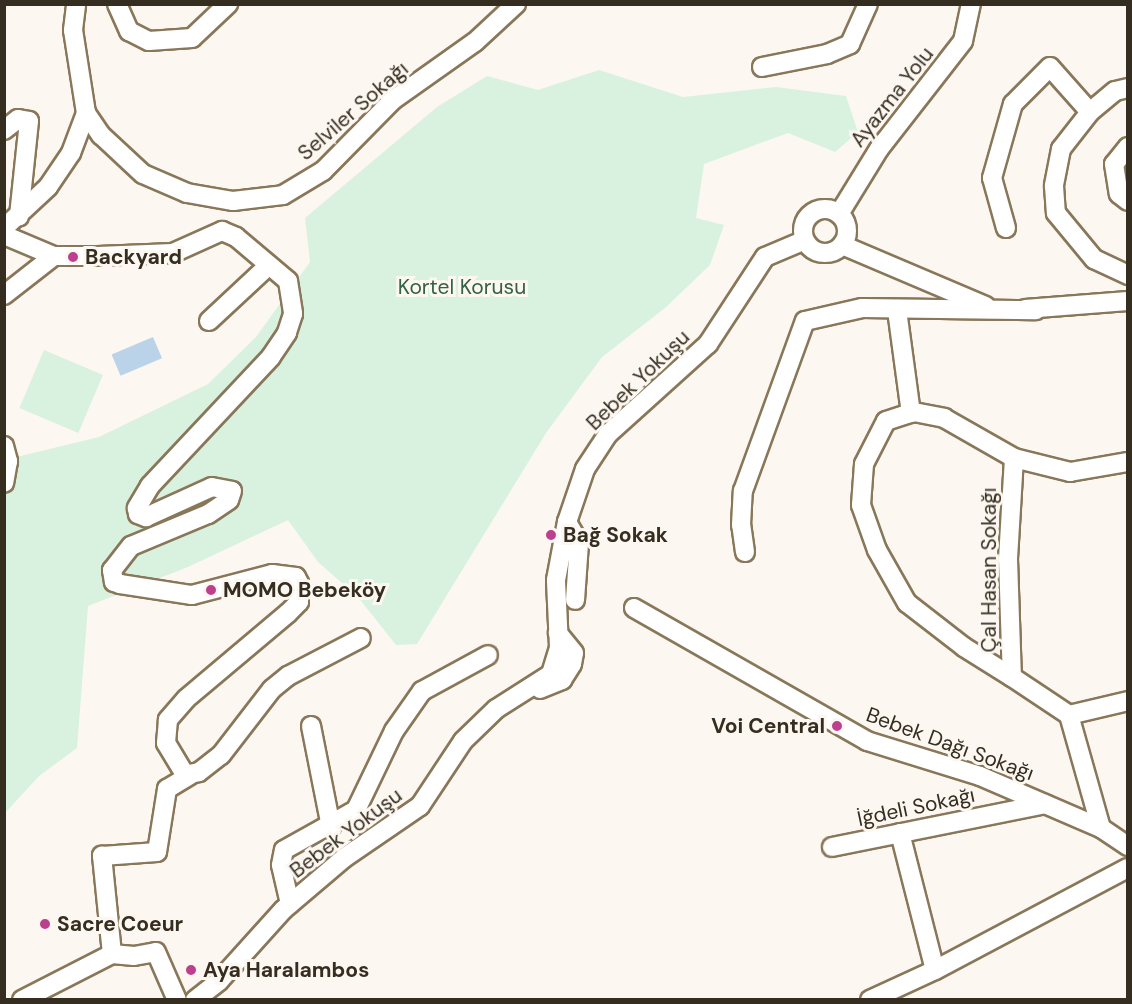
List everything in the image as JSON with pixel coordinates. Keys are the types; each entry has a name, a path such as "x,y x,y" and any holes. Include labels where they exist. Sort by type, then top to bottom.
{"street":[{"path":"12,222 48,187 71,153 86,113 73,30 76,4"},
{"path":"117,4 129,31 149,41 192,38 228,4"},
{"name":"Selviler Sokağı","path":"86,113 101,135 143,174 188,193 233,201 283,195 323,171 393,100 475,42 516,4"},
{"path":"762,67 827,54 850,44 868,4"},
{"name":"Ayazma Yolu","path":"838,214 879,149 963,41 971,4"},
{"path":"1006,228 992,178 1013,104 1050,67 1090,112"},
{"path":"1128,88 1115,91 1090,112 1061,149 1054,186 1056,213 1094,259 1128,275"},
{"path":"4,130 18,118 29,121 12,222"},
{"path":"1128,147 1113,164 1119,194 1128,201"},
{"path":"842,245 846,228 838,214 828,209 814,212 803,226 805,240 816,251 824,253 842,245 981,306 1036,310"},
{"path":"4,235 54,256 173,253 222,231 236,237 288,280 293,300 286,333 270,357 150,486 137,508 138,514 146,517 212,487 232,491 229,500 208,514 131,546 112,570 114,582 120,584 192,595 272,574 296,577 299,583 299,602 186,699 168,720 165,732 171,755 190,775"},
{"name":"Bebek Yokuşu","path":"195,999 219,981 290,904 344,858 420,807 463,741 496,709 521,693 555,685 567,675 573,653 558,633 556,580 567,522 585,469 608,434 708,344 765,257 805,240"},
{"path":"4,295 54,256"},
{"path":"208,321 269,265"},
{"path":"745,552 742,491 805,321 862,308 1036,310 1128,301"},
{"path":"897,309 911,413"},
{"path":"1012,677 964,647 907,603 877,550 861,505 864,464 886,421 911,413 944,418 1014,458 1070,472 1128,462"},
{"path":"4,446 8,461 4,483"},
{"name":"Çal Hasan Sokağı","path":"1014,458 1008,559 1012,677 1069,715"},
{"path":"567,522 579,543 575,600"},
{"name":"Bebek Dağı Sokağı","path":"634,608 867,741 980,776 1101,828 1128,846"},
{"path":"112,954 102,856 158,852 167,789 221,755 272,689 288,676 361,638"},
{"path":"290,904 281,854 331,827 356,810 394,731 422,691 488,655"},
{"path":"1101,828 1069,715 1128,701"},
{"path":"312,726 331,827"},
{"name":"İğdeli Sokağı","path":"832,847 1045,804"},
{"path":"900,833 935,970"},
{"path":"870,999 891,995 1128,868"},
{"path":"22,999 53,981 112,954 156,952 177,999"},
{"path":"53,981 58,999"}],"green space":[{"name":"Kortel Korusu","path":"599,70 683,97 776,87 846,96 858,132 835,152 788,133 704,164 696,218 724,225 710,265 665,308 602,357 546,433 417,644 396,645 358,597 318,562 288,520 188,567 88,606 77,748 39,776 5,813 4,460 99,437 208,384 256,337 310,262 305,218 437,107 487,76 538,90"},
{"path":"44,350 103,375 78,433 19,408"}],"water":[{"path":"153,337 162,358 121,376 112,355"}],"place":[{"name":"Backyard","path":"73,257"},
{"name":"Bağ Sokak","path":"551,535"},
{"name":"MOMO Bebeköy","path":"211,590"},
{"name":"Voi Central","path":"837,726"},
{"name":"Sacre Coeur","path":"45,924"},
{"name":"Aya Haralambos","path":"191,970"}]}
